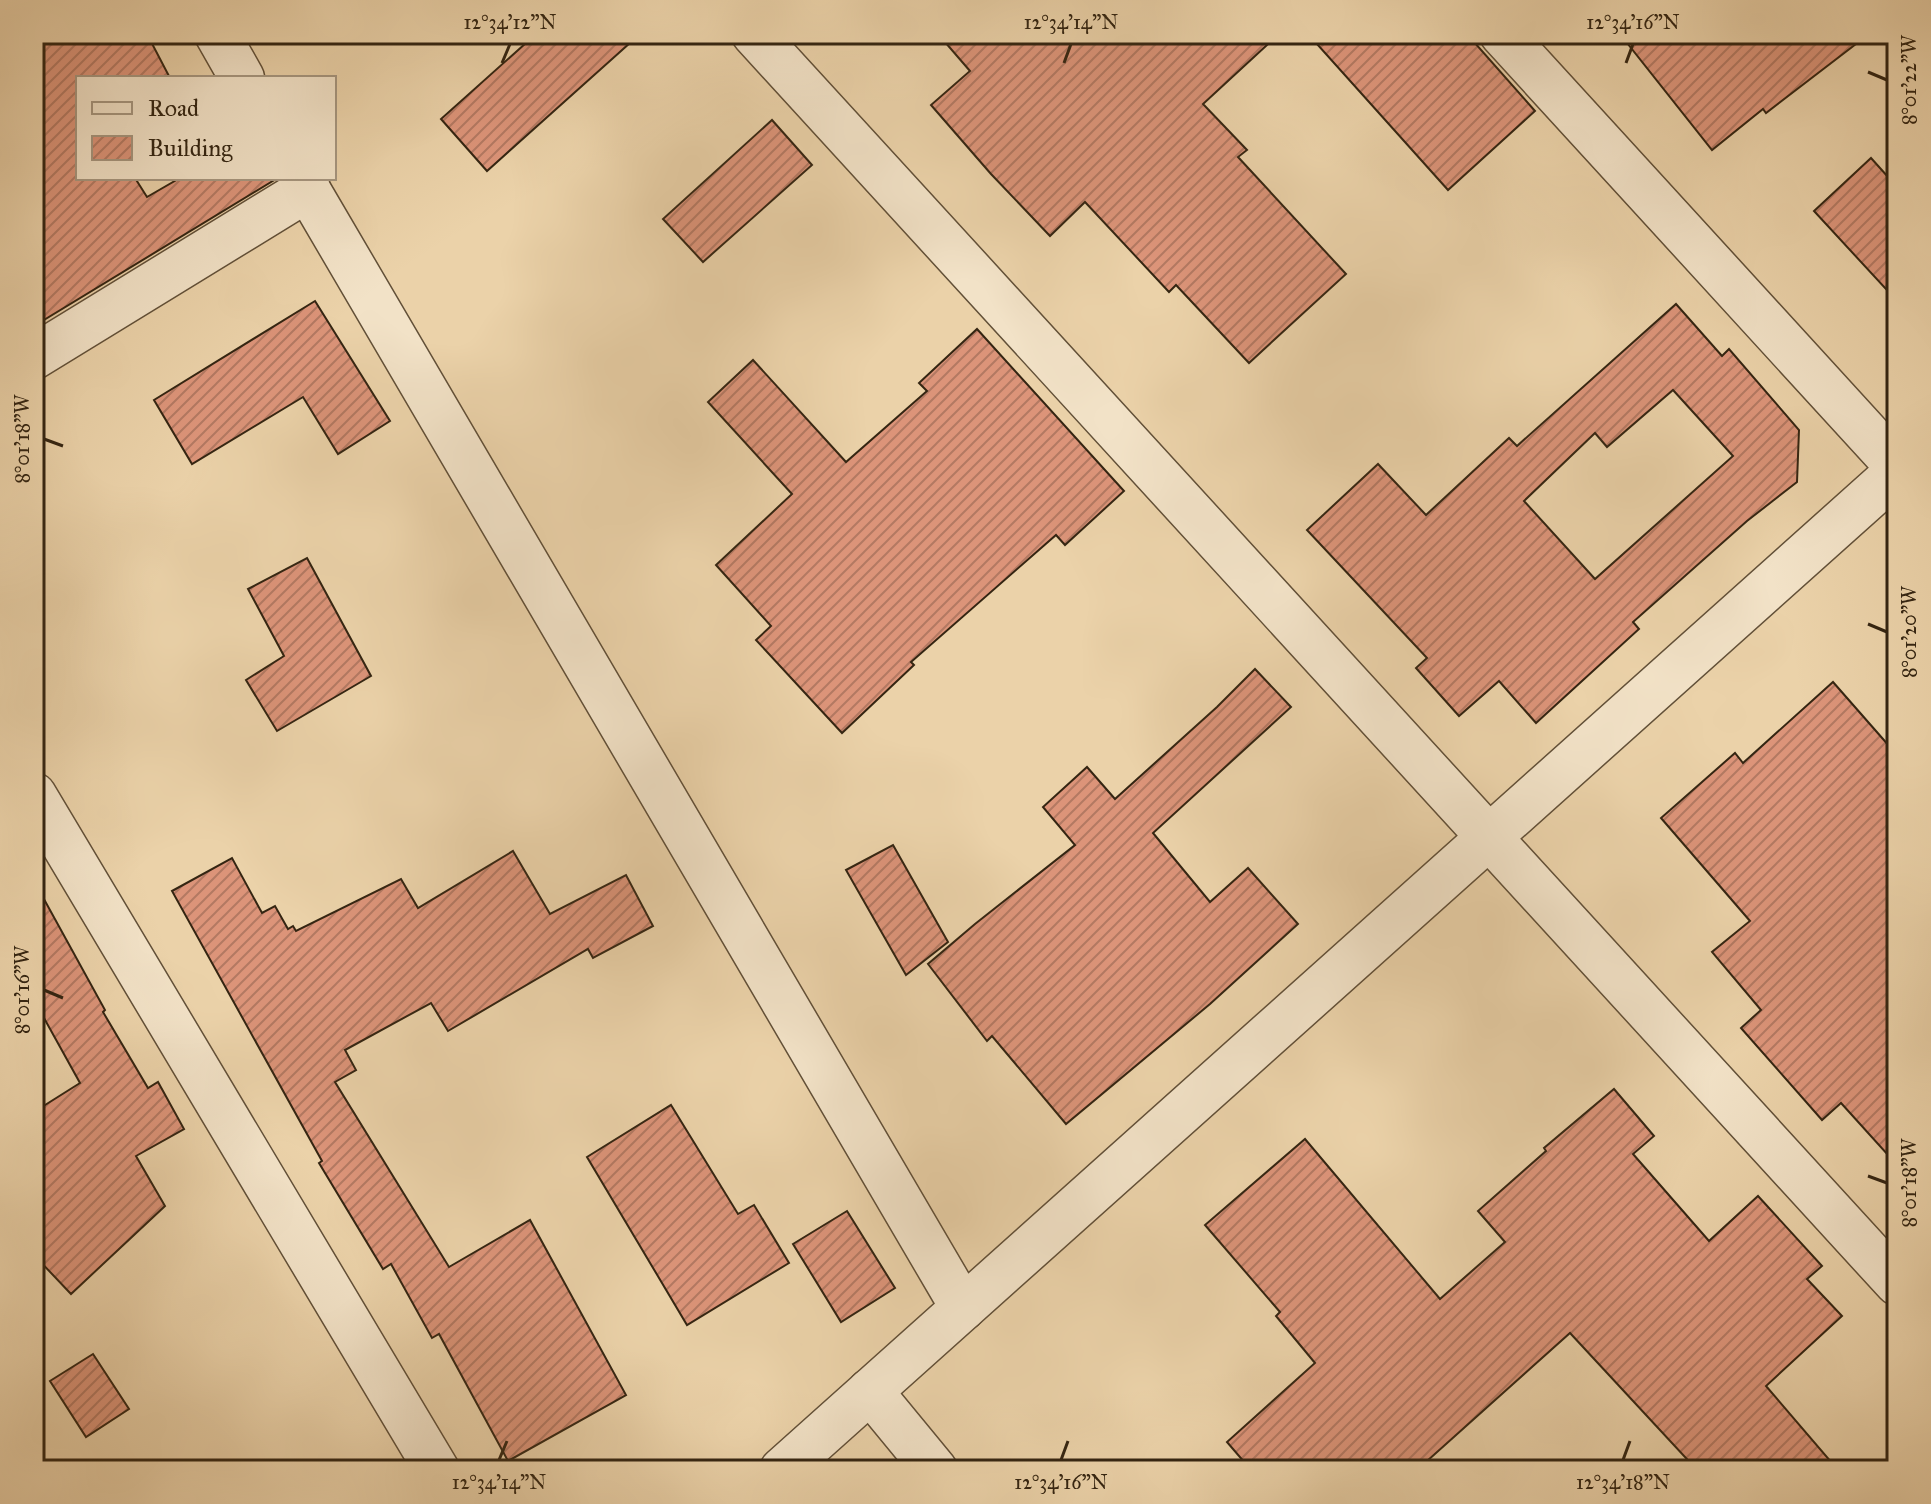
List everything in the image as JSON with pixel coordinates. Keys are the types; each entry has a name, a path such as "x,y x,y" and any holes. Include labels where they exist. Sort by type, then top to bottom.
{"street":[{"path":"754,34 1897,1283"},
{"path":"782,1470 1897,469 1502,34"},
{"path":"34,357 304,184 963,1308"},
{"path":"34,795 437,1470"},
{"path":"870,1391 935,1470"}],"building":[{"path":"34,34 147,34 169,76 76,76 76,180 136,180 147,197 177,180 274,180 34,326"},
{"path":"536,34 640,34 487,171 441,119"},
{"path":"938,34 1279,34 1203,104 1247,150 1238,157 1346,274 1249,363 1176,285 1169,292 1085,202 1050,236 991,174 931,105 970,71"},
{"path":"1308,34 1467,34 1535,111 1448,190"},
{"path":"1620,34 1869,34 1766,113 1763,109 1712,150"},
{"path":"772,120 812,165 703,262 663,219"},
{"path":"1871,158 1897,187 1897,301 1814,211"},
{"path":"315,301 390,421 338,454 303,397 192,464 154,400"},
{"path":"1676,304 1722,356 1729,349 1799,430 1797,482 1747,521 1633,622 1639,629 1536,723 1499,681 1459,716 1416,668 1427,658 1307,530 1378,464 1426,515 1509,438 1517,446","holes":["1673,390 1733,456 1595,579 1524,501 1595,433 1607,447"]},
{"path":"977,329 1124,491 1065,545 1056,535 911,662 914,665 842,733 756,640 771,626 716,565 792,494 708,402 753,360 846,462 927,391 919,383"},
{"path":"307,558 371,676 277,731 246,680 284,656 248,589"},
{"path":"1255,669 1291,707 1153,833 1210,902 1248,868 1298,924 1210,1004 1066,1124 992,1036 987,1041 928,964 1075,845 1043,807 1087,767 1115,799"},
{"path":"1833,682 1897,755 1897,1165 1841,1103 1822,1120 1741,1028 1761,1010 1712,952 1750,921 1661,818 1735,753 1743,763"},
{"path":"893,845 948,942 906,975 846,870"},
{"path":"513,851 550,914 626,875 653,926 593,958 588,949 448,1031 431,1003 345,1050 356,1070 335,1082 449,1267 530,1220 626,1395 508,1461 439,1334 432,1338 391,1264 383,1269 319,1163 322,1161 172,891 232,858 262,913 275,906 288,929 293,926 296,931 401,879 418,908"},
{"path":"34,881 105,1010 103,1012 148,1088 158,1082 184,1129 136,1156 165,1206 71,1294 34,1255 34,1112 80,1083 34,1000"},
{"path":"1614,1089 1654,1136 1633,1154 1709,1241 1758,1196 1822,1266 1807,1279 1842,1316 1766,1386 1838,1470 1697,1470 1570,1333 1417,1470 1251,1470 1227,1442 1315,1363 1276,1316 1280,1312 1205,1225 1305,1139 1440,1299 1505,1242 1478,1211 1546,1151 1544,1148"},
{"path":"671,1105 738,1214 754,1205 789,1263 687,1325 587,1157"},
{"path":"847,1211 895,1288 841,1322 793,1244"},
{"path":"93,1354 129,1409 86,1437 50,1381"}]}
